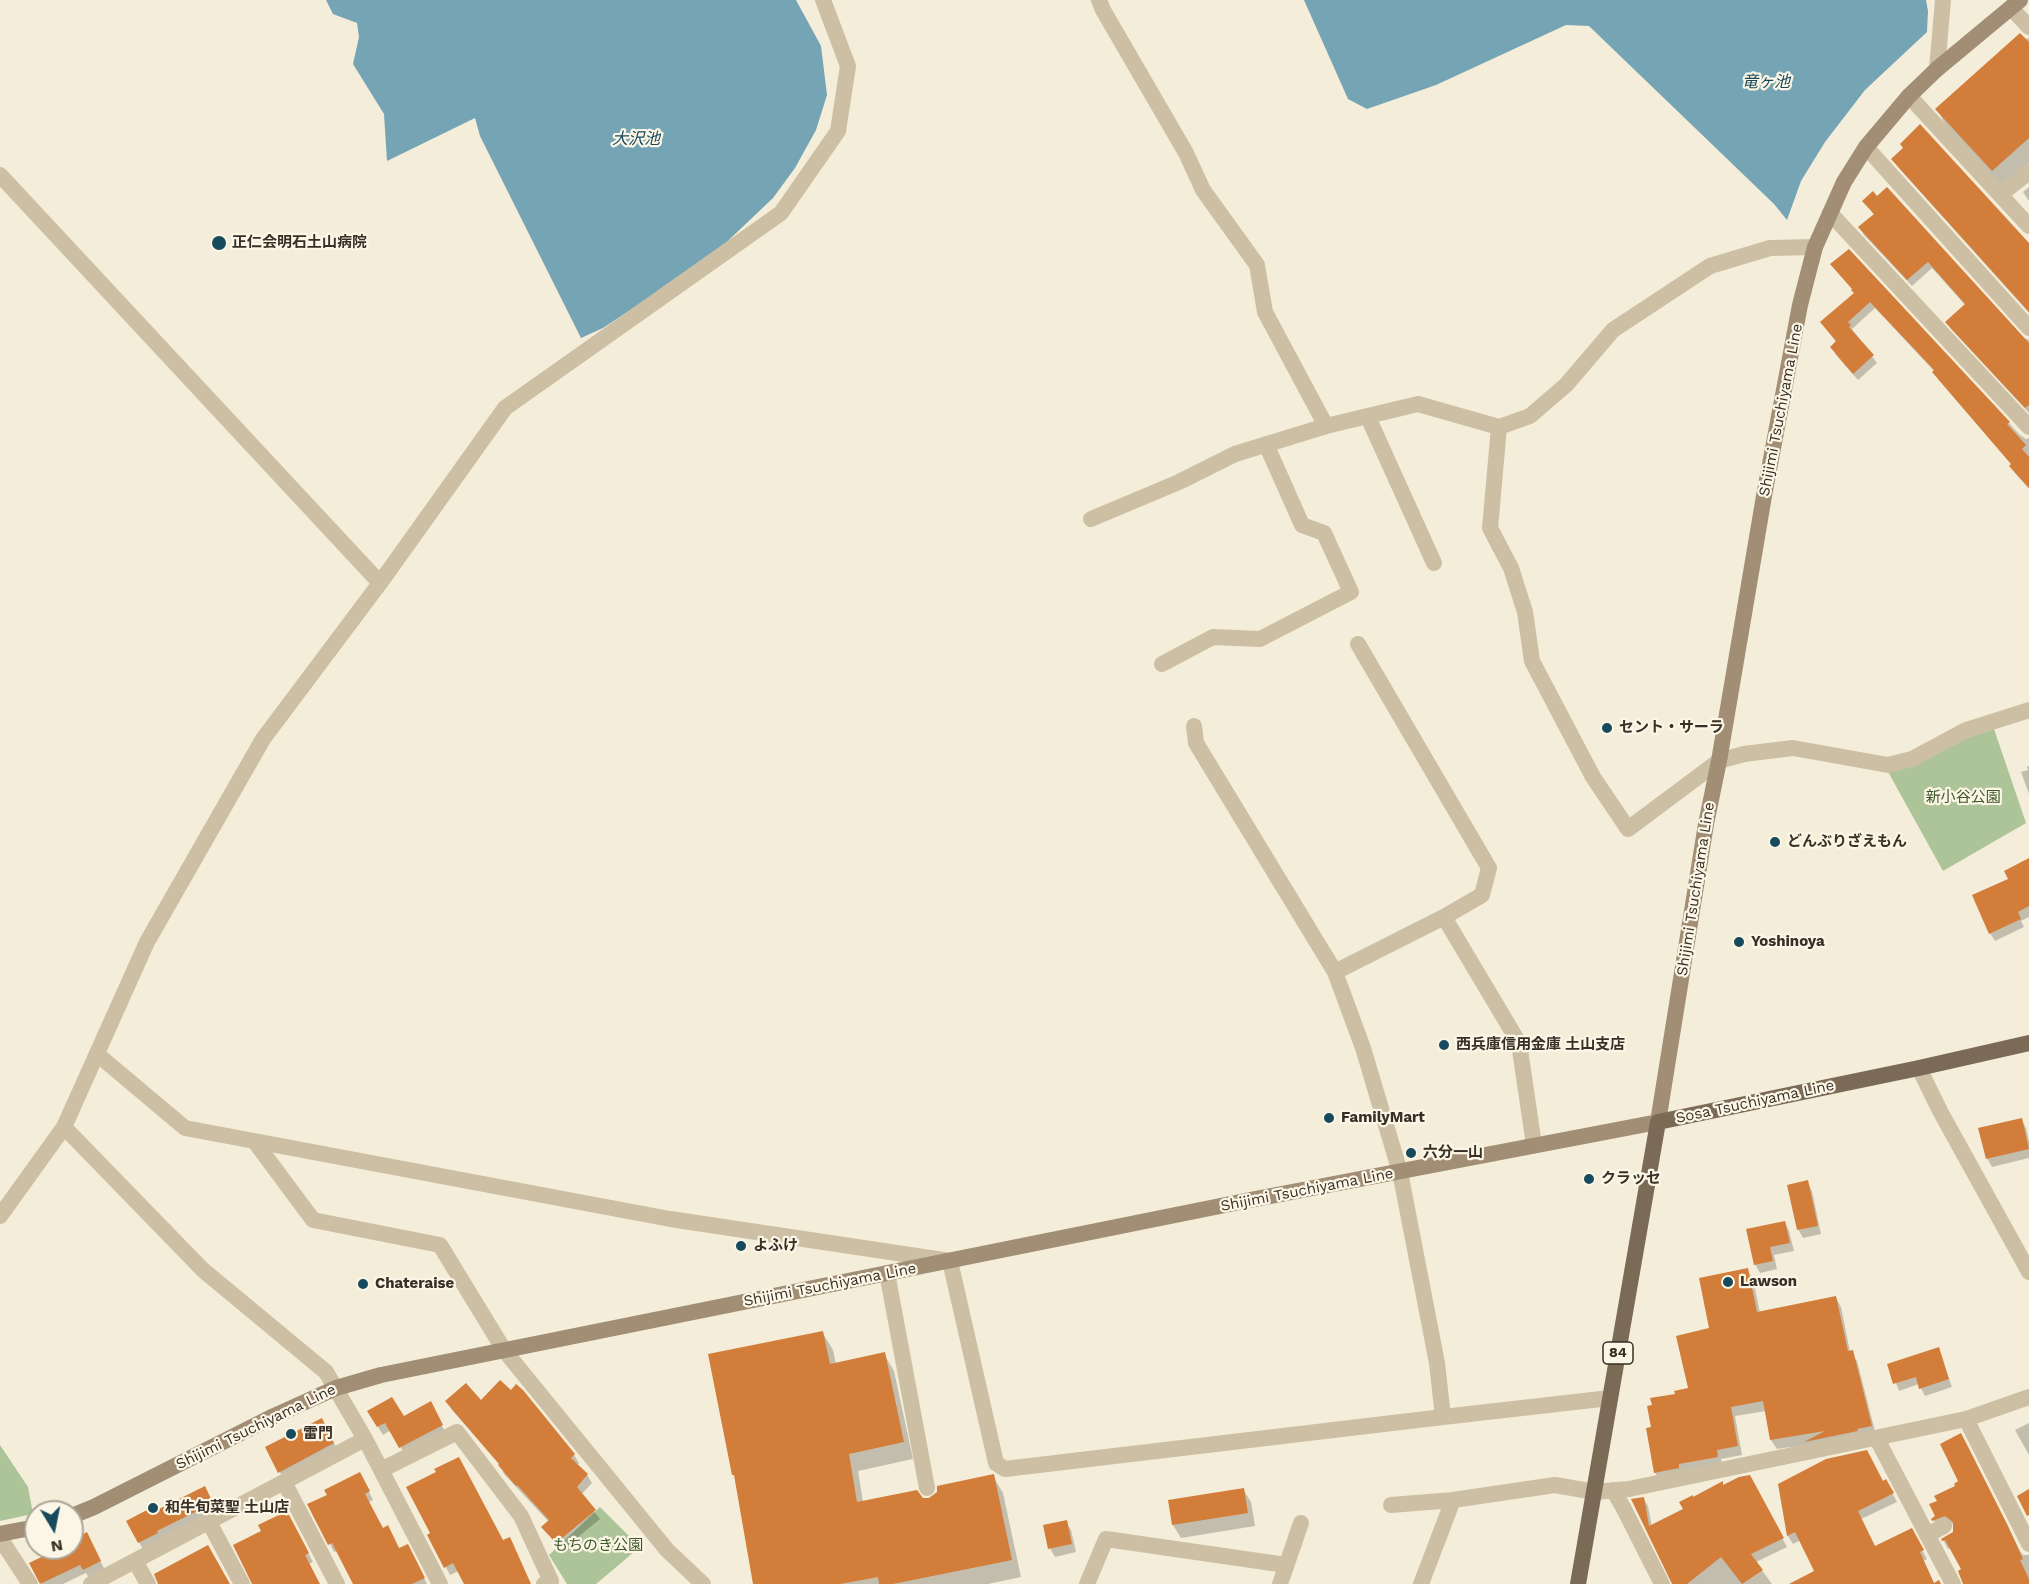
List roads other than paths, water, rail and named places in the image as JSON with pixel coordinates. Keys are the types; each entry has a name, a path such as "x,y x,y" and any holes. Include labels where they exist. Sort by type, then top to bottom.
{"main road":[{"name":"Shijimi Tsuchiyama Line","path":"84,1511 274,1416 336,1388 381,1374 1250,1200 1658,1122 1706,824 1719,761 1764,496 1800,304 1815,247 1844,182 1866,147 1909,96 1936,69 2015,4"},
{"name":"Sosa Tsuchiyama Line","path":"1578,1584 1658,1122 2029,1043"},
{"path":"0,1536 24,1530"}],"street":[{"path":"0,1216 64,1127 147,942 263,739 505,408 781,213 838,131 848,66 823,0"},
{"path":"1099,0 1186,153 1203,190 1257,265 1265,312 1326,426"},
{"path":"1936,69 1943,0"},
{"path":"2015,4 2029,27"},
{"path":"1909,96 2029,226"},
{"path":"1866,147 2029,328"},
{"path":"2001,194 2029,172"},
{"path":"0,175 380,582"},
{"path":"1830,213 2029,427"},
{"path":"1091,519 1179,482 1235,454 1326,426 1418,404 1499,427 1530,416 1566,385 1613,330 1710,266 1770,248 1815,247"},
{"path":"1368,417 1434,562"},
{"path":"1499,427 1490,528 1511,568 1525,612 1532,661 1593,777 1628,829 1719,761 1744,754 1792,748 1888,765 1912,759 1966,730 2029,710"},
{"path":"1162,664 1213,637 1260,639 1351,592 1324,533 1302,525 1266,444"},
{"path":"1335,972 1444,917 1482,895 1489,868 1358,644"},
{"path":"1194,726 1197,743 1335,972 1364,1048 1400,1172 1437,1363 1443,1417"},
{"path":"1444,917 1519,1043 1533,1145"},
{"path":"97,1054 185,1128 670,1219 950,1261 996,1463 1005,1469 1610,1398"},
{"path":"1919,1068 1940,1111 2029,1272"},
{"path":"64,1127 203,1270 252,1313 326,1372 365,1440 440,1584"},
{"path":"255,1142 313,1220 440,1245 504,1350 667,1550 703,1584"},
{"path":"887,1274 927,1488"},
{"path":"1391,1505 1454,1500 1555,1485 1595,1492 1629,1489 1966,1419 2029,1397"},
{"path":"1966,1419 2029,1544"},
{"path":"381,1470 457,1432 521,1515 551,1581 544,1584"},
{"path":"1877,1439 1953,1584"},
{"path":"91,1584 365,1440"},
{"path":"284,1482 337,1584"},
{"path":"1612,1490 1662,1584"},
{"path":"1421,1584 1454,1500"},
{"path":"209,1522 242,1584"},
{"path":"1280,1584 1301,1523"},
{"path":"1927,1535 1944,1526"},
{"path":"0,1536 30,1584"},
{"path":"1087,1584 1106,1539 1286,1564"},
{"path":"135,1561 148,1584"}],"water":[{"name":"大沢池","path":"326,0 796,0 821,46 827,95 816,130 795,168 773,198 712,256 603,328 581,338 480,136 475,118 387,161 384,114 353,64 359,37 357,23 333,14"},
{"name":"竜ヶ池","path":"1304,0 1926,0 1928,11 1927,32 1865,90 1825,142 1801,181 1787,220 1774,204 1589,26 1566,25 1436,85 1367,109 1348,99"}],"place":[{"name":"正仁会明石土山病院","path":"219,243"},
{"name":"セント・サーラ","path":"1607,728"},
{"name":"どんぶりざえもん","path":"1775,842"},
{"name":"Yoshinoya","path":"1739,942"},
{"name":"西兵庫信用金庫 土山支店","path":"1444,1045"},
{"name":"FamilyMart","path":"1329,1118"},
{"name":"六分一山","path":"1411,1153"},
{"name":"クラッセ","path":"1589,1179"},
{"name":"よふけ","path":"741,1246"},
{"name":"Lawson","path":"1728,1282"},
{"name":"Chateraise","path":"363,1284"},
{"name":"雷門","path":"291,1434"},
{"name":"和牛旬菜聖 土山店","path":"153,1508"}],"park label":[{"name":"新小谷公園","path":"1963,798"},
{"name":"もちのき公園","path":"598,1546"}]}
